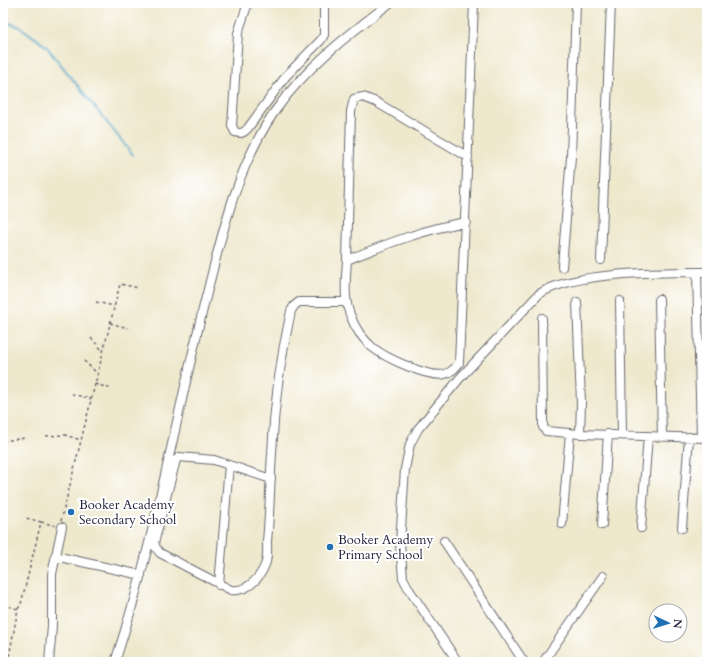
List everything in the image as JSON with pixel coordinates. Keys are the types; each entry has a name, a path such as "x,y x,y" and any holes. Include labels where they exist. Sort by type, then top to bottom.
{"street":[{"path":"248,3 238,33 234,86 232,126 235,132 240,134 244,133 248,128 286,76 321,40 324,35 324,3"},
{"path":"115,662 140,575 185,382 215,264 231,205 249,160 275,111 299,82 318,61 390,3"},
{"path":"468,157 376,102 362,97 354,99 351,111 346,302 354,324 371,346 382,355 416,369 444,375 454,370 459,363 461,354 474,3"},
{"path":"562,267 572,157 576,3"},
{"path":"601,260 611,3"},
{"path":"347,260 379,247 446,225 466,222"},
{"path":"542,318 544,427 549,431 580,434 704,438 697,272"},
{"path":"458,662 410,591 402,573 400,543 405,469 412,437 460,378 534,299 547,289 558,285 599,278 707,272"},
{"path":"659,299 662,436"},
{"path":"620,301 622,435"},
{"path":"271,479 204,458 178,457 154,543 156,548 160,553 231,590 239,591 255,580 265,565 271,479 278,372 291,311 299,302 346,302"},
{"path":"577,302 581,395 580,434"},
{"path":"562,524 570,433"},
{"path":"602,525 608,434"},
{"path":"641,528 648,436"},
{"path":"682,528 689,438"},
{"path":"219,585 229,465"},
{"path":"49,662 52,626 52,574 55,556 54,545 62,528"},
{"path":"444,541 524,662"},
{"path":"55,556 140,575"},
{"path":"543,662 603,576"}],"path":[{"path":"26,518 59,527 120,284 139,288"},
{"path":"96,302 115,306"},
{"path":"110,323 128,328"},
{"path":"91,338 104,351"},
{"path":"84,361 98,374"},
{"path":"95,384 112,388"},
{"path":"72,394 91,399"},
{"path":"46,436 65,435 81,440"},
{"path":"3,441 25,438"},
{"path":"8,662 18,609 21,604 41,522"},
{"path":"3,605 18,609"}],"waterway":[{"path":"3,21 20,27 46,46 133,155"}],"place":[{"name":"Booker Academy Secondary School","path":"71,512"},
{"name":"Booker Academy Primary School","path":"330,547"}]}
